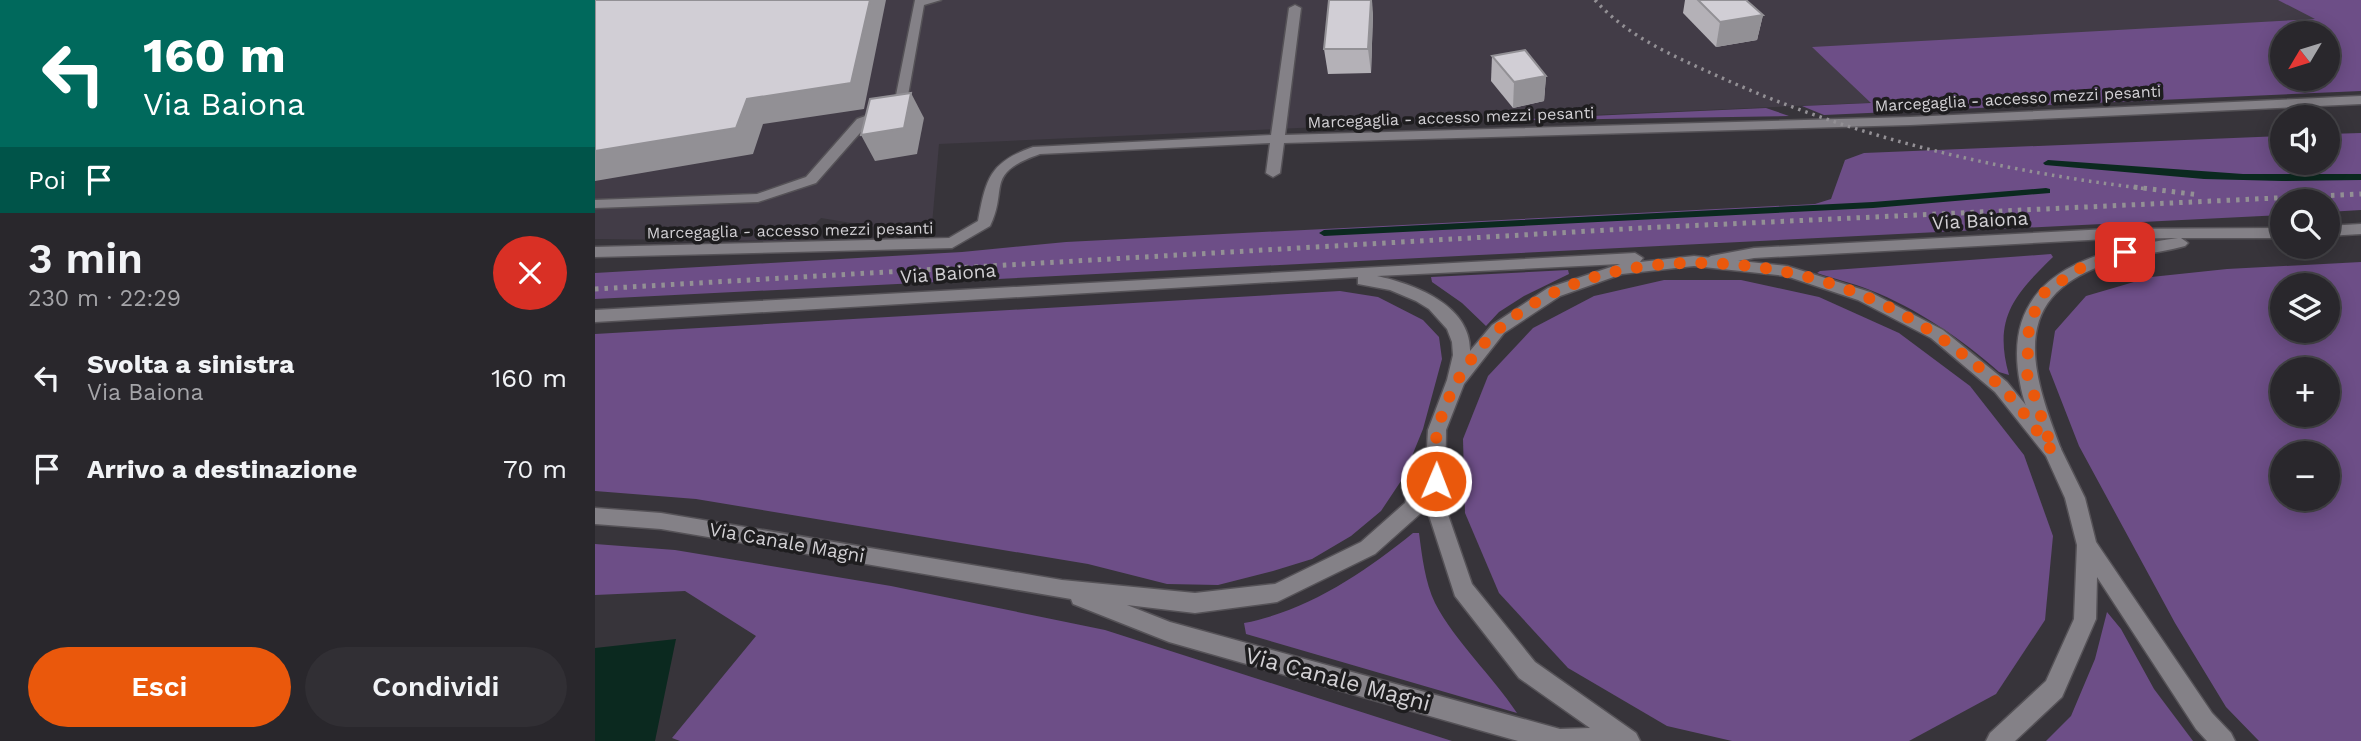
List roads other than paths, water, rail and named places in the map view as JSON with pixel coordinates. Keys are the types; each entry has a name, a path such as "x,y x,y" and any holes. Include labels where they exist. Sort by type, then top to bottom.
{"main road":[{"path":"595,204 758,198 811,180 862,122 890,112 901,101 919,2 935,0"},
{"path":"1273,173 1295,8"},
{"name":"Marcegaglia - accesso mezzi pesanti","path":"595,252 952,243 985,223 992,184 1003,164 1038,150 1276,139 1910,121 2361,100"},
{"path":"2340,230 2361,229"},
{"name":"Via Baiona","path":"595,316 1013,290 1213,282 1304,274 1638,257 1703,261 1754,253 2106,234 2253,235"},
{"name":"Via Baiona","path":"2053,452 2027,374 2029,323 2044,293 2078,269 2125,252 2270,234"},
{"path":"1456,381 1498,329 1554,292 1620,269 1703,261 1787,271 1864,296 1937,334 2001,387 2053,452 2074,498 2087,545 2085,619 2054,689 1998,741"},
{"name":"Via Baiona","path":"1304,274 1385,282 1415,292 1432,303 1448,319 1462,343 1456,381"},
{"name":"Via Canale Magni","path":"595,516 661,521 1062,589 1195,603 1277,593 1368,548 1414,507 1437,430 1456,381"},
{"path":"1437,430 1435,506 1463,589 1527,670 1625,740"},
{"path":"2087,545 2204,721 2223,741"},
{"name":"Via Canale Magni","path":"1062,589 1169,632 1560,741 1625,740"}],"waterway":[{"path":"2048,163 2243,177 2361,177"},
{"path":"1324,233 1873,205 2046,191"}],"railway":[{"path":"1595,0 1620,24 1664,51 1763,96 1816,116 1870,133 1980,161 2134,187"},
{"path":"2134,187 2200,195"},
{"path":"2134,187 2148,189"},
{"path":"595,289 1642,228 2361,194"}]}
